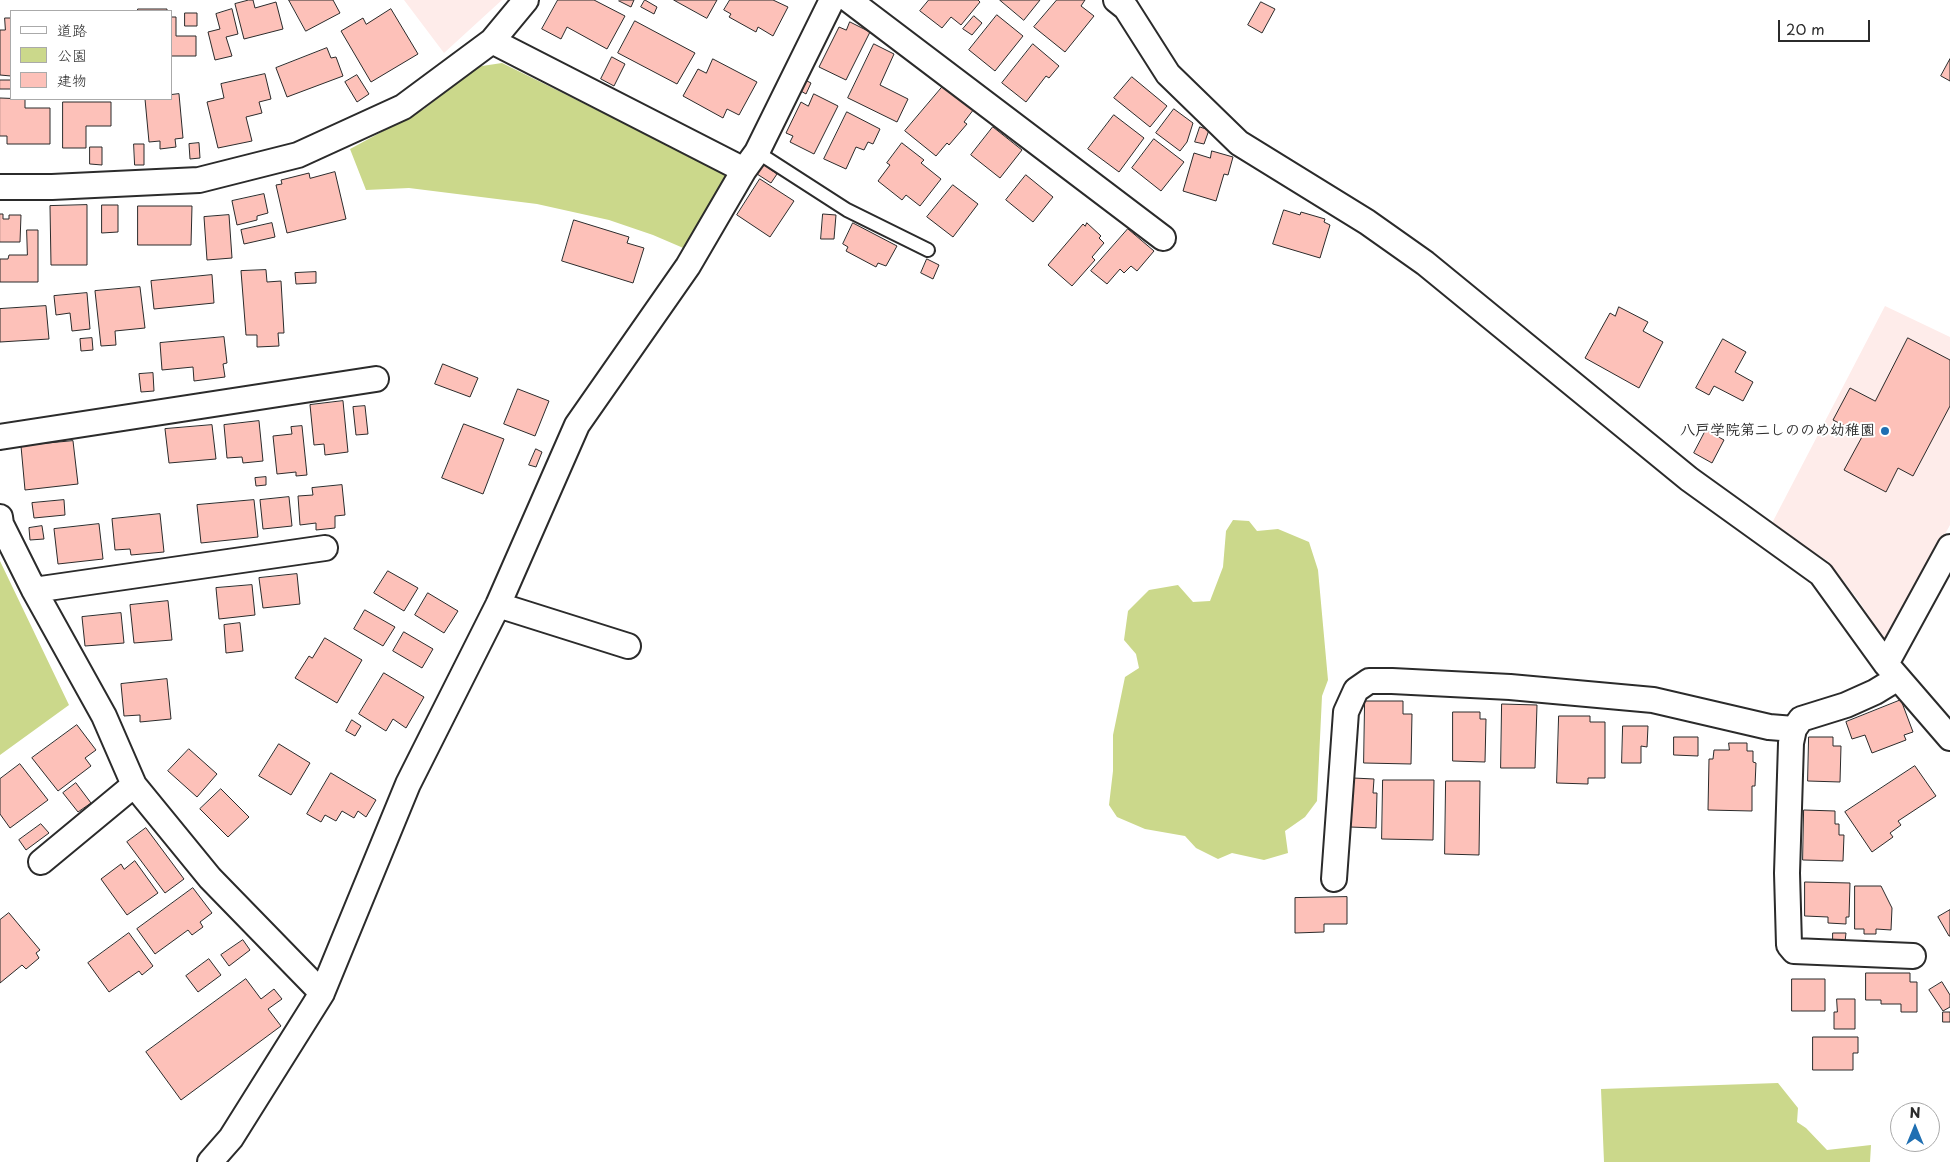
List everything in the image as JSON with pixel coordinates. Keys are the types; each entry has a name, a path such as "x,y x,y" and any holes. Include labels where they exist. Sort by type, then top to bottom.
{"street":[{"path":"0,187 52,187 198,180 298,154 403,107 492,41 526,0"},
{"path":"210,1162 231,1138 322,992 408,784 498,605 577,425 688,266 751,161 832,0"},
{"path":"849,0 1163,238"},
{"path":"1116,0 1126,8 1168,74 1239,143 1367,222 1425,263 1689,479 1821,574 1892,671 1950,738"},
{"path":"492,41 751,161"},
{"path":"0,436 376,379"},
{"path":"0,517 1,524 34,590 104,716 134,785 210,878 322,992"},
{"path":"1913,956 1794,951 1789,945 1787,873 1791,742 1794,729 1801,719 1846,705 1875,692 1892,671 1950,547"},
{"path":"34,590 325,548"},
{"path":"498,605 628,646"},
{"path":"1334,879 1346,712 1356,690 1369,681 1510,688 1653,700 1769,727 1794,729"},
{"path":"42,862 134,785"}],"lane":[{"path":"751,161 928,250"}],"shaded area":[{"path":"404,0 502,0 444,53"},
{"name":"八戸学院第二しののめ幼稚園","path":"1885,306 1950,337 1950,525 1885,641 1859,601 1828,561 1771,525"}],"green space":[{"path":"502,63 731,176 688,250 653,235 609,220 537,204 409,188 366,190 350,149 424,109 472,71 482,66"},
{"path":"1233,520 1249,521 1257,531 1278,529 1309,542 1318,570 1328,680 1322,696 1317,801 1305,817 1285,831 1288,853 1264,860 1232,853 1218,859 1196,848 1185,836 1145,829 1117,817 1109,805 1113,771 1113,735 1125,677 1139,668 1136,654 1124,640 1128,611 1149,590 1178,585 1193,602 1210,601 1223,567 1226,531"},
{"path":"0,561 69,705 0,755"},
{"path":"1778,1083 1798,1108 1797,1122 1806,1128 1827,1150 1871,1145 1870,1162 1604,1162 1601,1089"}],"building":[{"path":"253,0 255,8 276,2 283,29 244,39 235,4"},
{"path":"289,0 333,0 340,13 306,31"},
{"path":"558,0 594,0 625,16 607,49 567,27 561,39 542,29"},
{"path":"620,0 634,0 631,7"},
{"path":"645,0 657,7 654,14 641,7"},
{"path":"674,0 717,0 707,18"},
{"path":"730,0 773,0 788,7 773,36 758,27 756,32 729,17 731,14 724,10"},
{"path":"929,0 978,0 980,2 961,25 951,17 942,28 920,11"},
{"path":"1000,0 1040,0 1024,20"},
{"path":"1057,0 1085,0 1081,6 1094,16 1065,52 1034,27"},
{"path":"1261,2 1275,9 1262,33 1248,25"},
{"path":"138,9 167,9 167,10"},
{"path":"232,9 238,34 226,37 232,56 215,60 208,32 220,29 216,14"},
{"path":"391,9 418,54 371,82 341,31 363,18 366,24"},
{"path":"185,13 197,13 197,26 185,26"},
{"path":"997,15 1023,36 995,71 969,50"},
{"path":"974,16 982,23 972,35 963,29"},
{"path":"172,17 176,17 176,36 196,36 196,56 172,56"},
{"path":"5,18 10,18 10,76 0,75 0,30 5,30"},
{"path":"635,21 695,53 677,84 618,53"},
{"path":"850,22 870,32 846,80 819,67 839,27 846,30"},
{"path":"874,44 894,54 880,85 908,99 897,122 848,98"},
{"path":"1033,44 1059,66 1049,78 1046,76 1026,102 1002,83"},
{"path":"327,48 331,58 336,57 343,76 287,97 276,68"},
{"path":"612,57 625,64 614,86 601,79"},
{"path":"713,59 757,82 739,115 727,109 723,118 683,96 698,69 706,73"},
{"path":"1950,59 1950,81 1941,76"},
{"path":"265,74 271,99 259,102 262,113 246,117 252,141 218,148 207,102 224,98 221,84"},
{"path":"357,75 369,94 357,102 345,82"},
{"path":"1132,77 1167,106 1150,127 1114,98"},
{"path":"0,80 10,80 10,89 0,89"},
{"path":"805,80 811,83 806,94 799,90"},
{"path":"944,85 974,109 964,122 967,124 949,145 947,143 936,156 905,131"},
{"path":"179,94 183,138 175,139 176,147 160,149 160,141 149,142 145,100 172,100 172,95"},
{"path":"814,94 838,106 814,154 790,142 793,136 786,133 801,102 808,106"},
{"path":"0,98 25,100 25,108 50,108 50,144 7,144 7,136 0,136"},
{"path":"63,102 111,102 111,126 86,126 86,148 63,148"},
{"path":"1174,109 1193,123 1187,142 1180,151 1156,133"},
{"path":"847,112 880,129 873,144 868,142 864,150 856,147 846,169 824,159"},
{"path":"1114,115 1144,138 1119,172 1088,149"},
{"path":"993,127 1022,150 1000,178 971,155"},
{"path":"1200,127 1209,130 1204,144 1195,142"},
{"path":"1154,139 1184,162 1161,191 1132,168"},
{"path":"199,143 200,158 190,159 189,144"},
{"path":"902,143 924,160 921,163 941,179 920,206 906,195 902,200 878,181 890,165 887,163"},
{"path":"134,144 144,144 144,165 135,165"},
{"path":"90,147 102,147 102,165 90,164"},
{"path":"1212,151 1233,157 1228,175 1224,174 1216,201 1183,191 1194,153 1210,158"},
{"path":"763,164 777,174 771,183 757,174"},
{"path":"335,172 346,219 287,233 276,185 282,184 281,180 309,173 310,178"},
{"path":"1026,175 1053,197 1033,222 1006,200"},
{"path":"760,179 794,201 770,237 737,215"},
{"path":"953,185 978,204 953,237 927,217"},
{"path":"264,194 268,213 257,216 257,220 237,225 232,201"},
{"path":"87,205 87,265 51,265 50,206"},
{"path":"102,205 118,205 118,232 102,233"},
{"path":"138,206 192,206 191,245 138,245"},
{"path":"1284,210 1300,215 1301,212 1325,219 1324,222 1330,225 1320,258 1273,244"},
{"path":"0,214 3,214 3,219 9,219 9,215 21,215 20,242 0,242"},
{"path":"823,214 836,215 834,239 821,239"},
{"path":"229,215 232,258 207,260 204,217"},
{"path":"574,220 629,237 627,243 644,248 633,283 562,261"},
{"path":"272,223 275,237 244,244 241,230"},
{"path":"853,223 897,246 886,266 878,263 876,267 846,251 848,247 843,244"},
{"path":"1087,223 1101,236 1099,238 1104,243 1092,257 1095,260 1072,286 1048,265 1083,224 1085,226"},
{"path":"1128,229 1154,251 1137,271 1131,266 1124,273 1120,269 1107,284 1091,271"},
{"path":"27,230 38,230 38,282 0,282 0,259 8,259 9,255 27,255"},
{"path":"927,259 939,265 933,279 921,273"},
{"path":"266,270 267,282 281,281 284,333 278,333 279,346 257,347 257,335 246,335 241,271"},
{"path":"316,272 316,283 296,284 295,273"},
{"path":"212,275 214,303 154,309 151,281"},
{"path":"140,287 145,328 115,331 116,345 101,346 95,291"},
{"path":"87,293 90,329 72,331 70,313 56,315 54,296"},
{"path":"46,306 49,339 0,342 0,309"},
{"path":"1619,307 1648,322 1643,331 1663,342 1639,388 1585,358 1610,313 1615,316"},
{"path":"224,337 227,363 223,364 225,377 194,381 193,367 162,370 160,343"},
{"path":"92,338 93,350 81,351 80,339"},
{"path":"1908,338 1950,360 1950,406 1913,476 1898,468 1886,492 1844,470 1863,435 1833,420 1850,388 1875,401"},
{"path":"1723,339 1746,352 1735,372 1753,382 1743,401 1714,386 1709,395 1696,388"},
{"path":"443,364 478,378 470,397 435,384"},
{"path":"153,373 154,391 141,392 139,374"},
{"path":"518,389 549,401 535,436 504,424"},
{"path":"343,401 348,452 325,455 324,444 314,445 310,405"},
{"path":"365,406 368,434 356,435 353,407"},
{"path":"259,421 263,461 243,463 242,457 227,458 224,425"},
{"path":"464,424 504,439 483,494 442,478"},
{"path":"212,425 216,459 169,463 165,429"},
{"path":"302,426 307,475 296,476 296,472 277,474 273,436 292,434 291,427"},
{"path":"1706,430 1724,440 1712,463 1694,453"},
{"path":"73,441 78,484 25,490 21,446"},
{"path":"536,449 542,452 536,467 529,465"},
{"path":"266,477 266,485 256,486 255,478"},
{"path":"342,485 345,515 335,516 335,528 316,530 316,523 300,525 298,496 313,495 312,488"},
{"path":"289,497 292,526 263,529 260,500"},
{"path":"64,500 65,515 34,518 32,503"},
{"path":"254,500 258,537 201,543 197,505"},
{"path":"160,514 164,552 131,555 130,549 115,550 112,519"},
{"path":"99,524 103,559 58,564 54,529"},
{"path":"42,526 44,539 30,540 29,528"},
{"path":"388,571 418,588 404,611 374,593"},
{"path":"297,574 300,604 263,608 259,578"},
{"path":"252,585 255,615 219,619 216,588"},
{"path":"428,593 458,611 444,633 415,615"},
{"path":"168,601 172,640 134,643 130,605"},
{"path":"365,610 395,627 383,646 354,629"},
{"path":"121,613 124,643 85,646 82,617"},
{"path":"240,623 243,651 226,653 224,625"},
{"path":"404,632 433,649 422,668 393,651"},
{"path":"325,638 362,660 337,703 295,678 309,656 312,658"},
{"path":"384,673 424,697 406,728 393,719 386,731 359,714"},
{"path":"167,679 171,719 140,722 140,715 124,716 121,684"},
{"path":"1901,700 1913,732 1904,735 1906,740 1872,753 1865,735 1852,739 1846,722"},
{"path":"1365,701 1403,701 1403,714 1412,714 1411,764 1364,763"},
{"path":"1502,704 1537,705 1535,768 1501,768"},
{"path":"1453,712 1480,712 1480,719 1486,719 1485,762 1453,761"},
{"path":"1559,716 1590,716 1590,722 1605,722 1605,778 1588,778 1588,784 1557,783"},
{"path":"352,720 361,726 355,736 346,731"},
{"path":"77,725 96,750 85,758 91,766 58,791 32,758"},
{"path":"1623,726 1648,726 1647,747 1641,746 1641,763 1622,763"},
{"path":"1674,737 1698,737 1698,756 1674,755"},
{"path":"1809,737 1833,737 1833,746 1841,746 1840,782 1808,781"},
{"path":"1729,743 1747,743 1747,751 1753,751 1753,762 1756,763 1755,786 1752,786 1752,811 1708,810 1709,759 1713,759 1714,750 1729,750"},
{"path":"279,744 310,763 291,795 259,776"},
{"path":"189,749 217,774 197,797 168,771"},
{"path":"20,764 48,800 10,828 0,814 0,779"},
{"path":"1915,766 1936,796 1898,821 1901,825 1890,833 1893,837 1872,852 1845,812"},
{"path":"331,773 376,800 366,817 358,811 354,818 342,811 336,821 325,815 321,822 307,814"},
{"path":"1353,778 1374,779 1373,793 1377,793 1376,828 1350,827"},
{"path":"1383,780 1434,780 1433,840 1382,839"},
{"path":"1446,781 1480,781 1479,855 1445,854"},
{"path":"76,783 91,803 78,812 63,793"},
{"path":"221,789 249,817 228,837 200,809"},
{"path":"1804,810 1835,811 1835,824 1839,824 1839,835 1844,835 1843,861 1803,860"},
{"path":"41,824 49,833 26,850 19,840"},
{"path":"146,828 184,879 165,893 127,842"},
{"path":"135,861 158,893 127,915 101,879 121,864 124,869"},
{"path":"1805,882 1850,883 1849,917 1846,917 1846,924 1828,923 1828,917 1805,916"},
{"path":"1855,886 1881,886 1892,908 1891,930 1876,929 1876,934 1864,934 1864,929 1855,929"},
{"path":"193,888 212,913 200,922 203,927 192,935 188,930 155,954 137,929"},
{"path":"1347,897 1347,924 1324,924 1324,932 1295,933 1295,898"},
{"path":"1950,910 1950,936 1949,936 1938,917"},
{"path":"9,913 40,950 36,953 39,958 26,969 22,965 0,983 0,920"},
{"path":"129,933 153,966 142,975 139,971 109,992 88,963"},
{"path":"1833,933 1846,933 1845,942 1833,941"},
{"path":"243,940 250,950 229,966 221,955"},
{"path":"209,959 221,975 198,992 186,976"},
{"path":"1866,973 1910,973 1910,982 1917,982 1917,1012 1901,1012 1901,1004 1881,1004 1881,1000 1866,1000"},
{"path":"246,979 261,999 274,989 282,999 268,1009 281,1026 181,1100 146,1052"},
{"path":"1792,979 1825,979 1825,1011 1792,1011"},
{"path":"1942,982 1950,995 1950,1007 1943,1011 1929,990"},
{"path":"1837,999 1855,999 1855,1029 1834,1029 1834,1012 1837,1012"},
{"path":"1943,1012 1950,1012 1950,1022 1943,1022"},
{"path":"1813,1037 1858,1037 1858,1053 1853,1053 1853,1070 1813,1070"}],"place":[{"name":"八戸学院第二しののめ幼稚園","path":"1885,431"}]}
